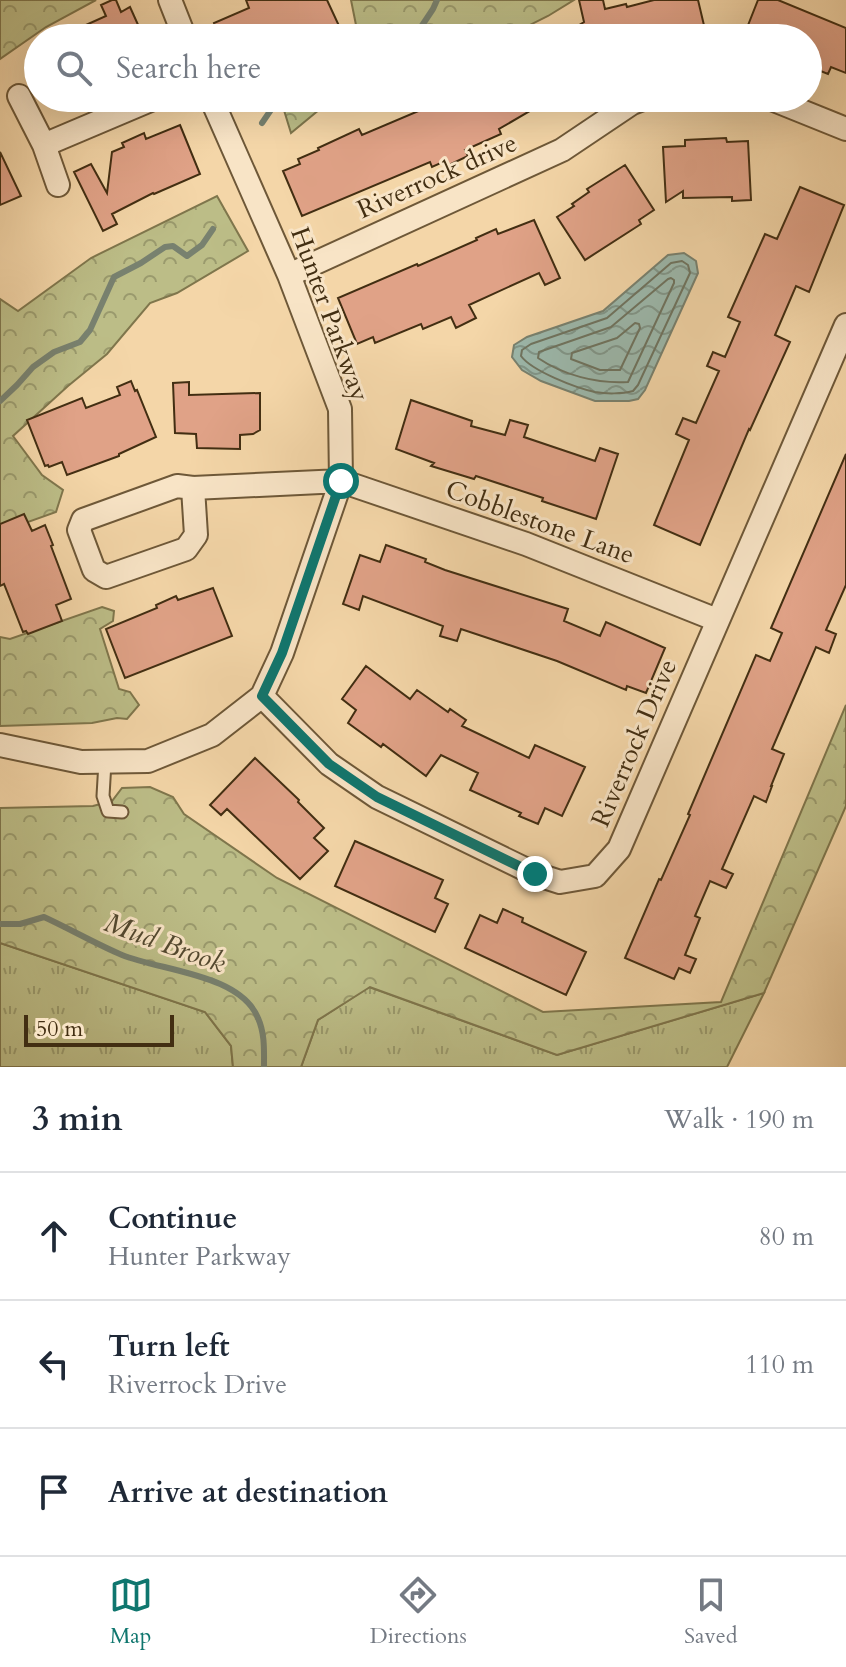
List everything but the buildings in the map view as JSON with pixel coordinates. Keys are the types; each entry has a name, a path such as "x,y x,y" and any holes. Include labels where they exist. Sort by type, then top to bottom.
{"street":[{"path":"170,0 179,24"},
{"path":"19,96 24,106"},
{"path":"27,112 44,145 58,185"},
{"path":"44,145 122,112"},
{"name":"Hunter Parkway","path":"0,745 81,762 148,761 212,735 262,696 282,653 341,481 340,409 289,275 217,112"},
{"name":"Riverrock drive","path":"289,275 562,150 619,112"},
{"path":"804,112 846,129"},
{"path":"717,620 846,325"},
{"path":"193,488 196,535 186,549 106,577 94,570 79,530 83,520 177,486 193,488 341,481"},
{"name":"Cobblestone Lane","path":"341,481 526,544 717,620"},
{"name":"Riverrock Drive","path":"262,696 329,764 377,797 535,874 560,882 595,876 619,849 717,620"}],"lane":[{"path":"105,762 103,796 108,811 122,812"}],"green space":[{"path":"0,0 96,0 52,24 24,24 24,42 0,59"},
{"path":"351,0 574,0 532,24 356,24"},
{"path":"285,112 316,112 291,133"},
{"path":"217,196 248,251 177,293 150,303 107,354 13,436 42,475 63,490 56,512 0,532 0,299 18,311 91,258"},
{"path":"102,607 114,611 113,621 100,629 119,689 130,692 139,705 127,719 0,726 0,637 10,639"},
{"path":"846,705 846,806 764,993 557,1055 370,987 318,1020 301,1067 233,1067 231,1046 205,1012 0,943 0,808 93,806 112,801 122,788 150,787 173,797 184,814 277,878 543,1012 721,1002"},
{"path":"0,943 205,1012 231,1046 233,1067 0,1067"},
{"path":"369,987 557,1055 764,993 727,1067 301,1067 318,1020"}],"water":[{"path":"684,253 696,261 698,273 645,390 638,399 595,401 541,381 522,370 512,357 514,345 527,337 603,311 668,255"}],"waterway":[{"path":"423,24 437,0"},
{"path":"262,123 269,112"},
{"path":"0,401 33,367 54,352 80,342 90,330 114,277 165,247 173,246 187,256 202,245 213,229"},
{"name":"Mud Brook","path":"0,924 20,924 44,917 122,955 198,976 235,992 249,1003 258,1018 263,1036 264,1067"}],"route":[{"path":"341,481 282,653 262,696 329,764 377,797 535,874"}]}
